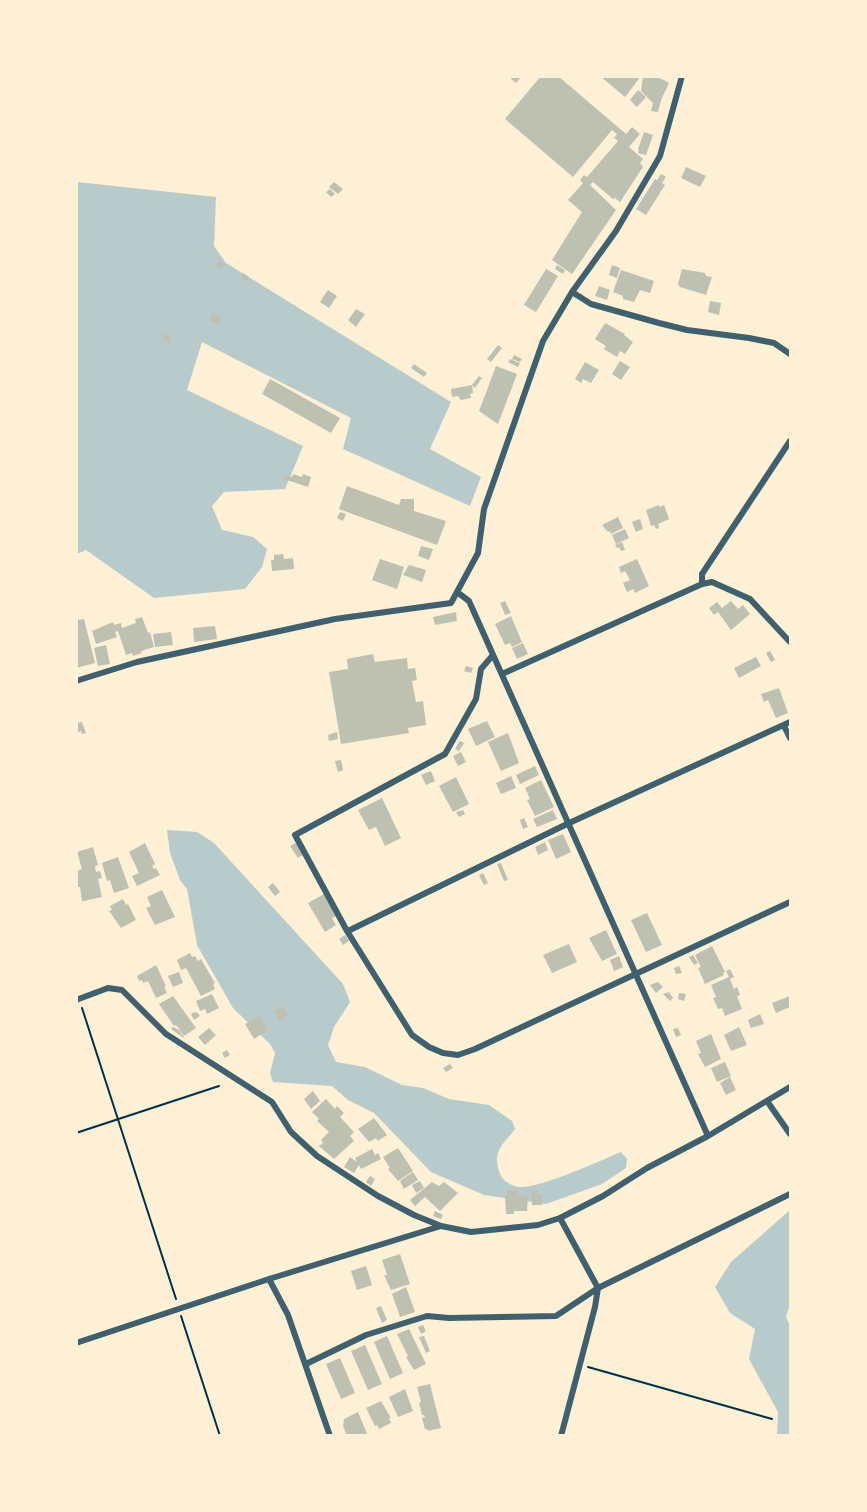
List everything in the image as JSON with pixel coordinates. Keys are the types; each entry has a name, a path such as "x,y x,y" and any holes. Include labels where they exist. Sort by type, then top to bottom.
{"street":[{"path":"76,681 137,662 335,619 452,603 478,553 484,509 543,341 572,292 616,231 660,156 682,76"},
{"path":"572,292 591,304 659,324 774,343 790,354"},
{"path":"702,584 702,574 790,441"},
{"path":"502,674 702,584 712,582 750,599 790,642"},
{"path":"457,592 469,601 708,1136"},
{"path":"493,655 481,669 476,699 445,754 295,835 348,931 412,1035 442,1053 458,1055 614,986 634,974 790,902"},
{"path":"348,931 567,824 787,724 790,738"},
{"path":"78,1000 108,988 122,990 166,1034 272,1102 291,1132 317,1156 378,1196 414,1215 441,1226 471,1232 538,1225 560,1218 603,1196 646,1168 708,1136 790,1088"},
{"path":"767,1101 790,1134"},
{"path":"306,1364 366,1335 427,1317 556,1316 598,1288 790,1194"},
{"path":"560,1218 598,1288 561,1436"},
{"path":"76,1343 269,1279 441,1226"},
{"path":"269,1279 288,1315 330,1436"}],"path":[{"path":"78,1000 220,1436"},
{"path":"76,1133 219,1086"},
{"path":"580,1365 772,1419"}],"shaded area":[{"path":"77,182 216,197 214,246 226,263 451,402 430,449 481,477 470,506 343,449 351,418 202,342 187,390 303,446 285,489 224,492 212,506 222,530 253,537 267,549 262,567 245,589 154,598 86,550 77,554"},
{"path":"167,830 197,832 214,843 343,984 350,1002 334,1027 328,1045 336,1062 365,1067 402,1085 423,1088 449,1099 489,1105 512,1121 515,1129 499,1150 497,1160 501,1177 513,1186 540,1184 621,1152 627,1159 626,1168 602,1184 546,1204 484,1195 431,1172 374,1113 348,1100 332,1086 273,1082 270,1073 275,1053 270,1044 233,1008 197,945 187,889 180,880 170,853"},
{"path":"790,1210 790,1304 786,1317 790,1326 790,1435 777,1435 778,1412 749,1359 755,1329 730,1313 715,1287 731,1262"}],"building":[{"path":"508,76 522,76 516,83"},
{"path":"541,76 558,76 626,134 632,127 640,134 629,147 643,159 640,163 643,167 620,202 593,182 590,185 616,210 572,274 552,260 582,212 568,200 583,183 580,180 584,175 587,177 618,141 614,138 617,134 612,130 573,177 505,119"},
{"path":"600,76 641,76 625,97"},
{"path":"643,76 656,76 669,83 658,112 651,111 653,103 641,91"},
{"path":"638,90 646,97 637,107 630,100"},
{"path":"644,132 653,135 646,155 638,153"},
{"path":"686,167 706,176 700,187 681,178"},
{"path":"661,174 666,177 662,183 665,185 646,215 636,209 655,179 657,180"},
{"path":"334,182 343,189 338,194 329,187"},
{"path":"330,189 335,194 331,197 326,192"},
{"path":"219,261 224,264 220,269 215,266"},
{"path":"557,265 565,270 563,274 555,269"},
{"path":"612,265 620,268 617,278 609,275"},
{"path":"546,269 558,276 536,312 524,305"},
{"path":"682,269 705,273 706,276 712,277 706,295 680,287 678,284"},
{"path":"621,270 654,281 650,293 640,290 634,302 623,299 623,296 613,292"},
{"path":"243,273 249,277 247,281 241,277"},
{"path":"599,286 610,290 607,300 595,296"},
{"path":"328,290 337,296 329,308 320,302"},
{"path":"710,301 721,303 719,315 708,312"},
{"path":"356,309 365,314 356,327 348,320"},
{"path":"213,312 222,317 217,324 209,320"},
{"path":"605,323 625,334 633,342 625,354 620,351 617,357 604,349 606,346 595,339"},
{"path":"165,334 172,338 169,343 162,338"},
{"path":"498,345 502,348 491,362 487,359"},
{"path":"514,355 522,359 520,362 512,359"},
{"path":"510,359 520,363 518,367 508,362"},
{"path":"620,361 630,367 621,380 612,374"},
{"path":"585,362 599,370 591,383 583,379 581,383 575,379"},
{"path":"414,364 427,373 424,377 411,368"},
{"path":"496,366 517,374 498,424 479,411"},
{"path":"479,376 482,378 475,388 472,385"},
{"path":"270,379 340,418 331,433 262,394"},
{"path":"472,385 471,398 461,400 458,396 452,397 451,389"},
{"path":"293,474 311,477 308,487 284,479 285,475 292,477"},
{"path":"347,486 399,505 401,499 414,499 414,511 446,521 437,545 339,509"},
{"path":"659,505 659,507 664,505 669,519 658,524 659,528 656,529 654,525 651,526 646,510"},
{"path":"340,512 346,514 343,521 337,518"},
{"path":"618,517 623,528 611,534 602,525"},
{"path":"640,519 643,529 636,532 632,522"},
{"path":"625,529 629,538 616,544 612,535"},
{"path":"622,542 625,550 621,551 615,545"},
{"path":"421,546 433,549 429,560 418,556"},
{"path":"283,554 284,559 293,558 294,569 272,571 271,560 274,560 274,555"},
{"path":"380,559 404,567 397,589 372,580"},
{"path":"637,559 649,586 635,593 633,589 627,592 623,583 630,580 625,571 621,573 619,567"},
{"path":"409,565 426,570 422,582 403,575"},
{"path":"505,601 511,613 505,615 500,603"},
{"path":"731,601 738,609 743,605 750,614 731,630 718,612 714,615 709,608 717,602 722,608"},
{"path":"456,612 457,621 435,625 433,617"},
{"path":"76,614 79,620 84,619 95,663 76,668"},
{"path":"511,616 522,642 512,647 510,643 505,645 495,624"},
{"path":"142,617 148,633 150,632 154,647 133,656 132,653 126,655 118,631 115,632 117,637 96,644 92,631 113,622 114,625 121,623 122,628 136,623 135,619"},
{"path":"215,626 217,639 194,642 193,628"},
{"path":"171,632 173,645 155,647 153,634"},
{"path":"523,643 528,654 517,659 512,648"},
{"path":"106,645 110,664 98,666 94,648"},
{"path":"770,651 775,660 771,662 766,653"},
{"path":"373,654 375,662 407,658 408,669 415,668 417,680 412,681 416,702 423,701 426,725 408,728 409,733 341,744 329,672 348,669 347,659"},
{"path":"756,657 761,666 739,678 734,668"},
{"path":"466,666 473,668 471,673 464,671"},
{"path":"779,688 788,713 776,718 768,700 764,702 761,694"},
{"path":"487,721 495,737 476,746 468,729"},
{"path":"82,722 86,733 82,734 81,731 76,733 76,723"},
{"path":"337,732 338,739 329,741 328,735"},
{"path":"508,733 519,763 501,771 488,742"},
{"path":"460,741 464,743 459,751 455,749"},
{"path":"461,752 466,762 458,766 453,756"},
{"path":"341,760 343,770 338,772 335,761"},
{"path":"535,766 539,775 520,784 516,775"},
{"path":"431,771 435,781 426,785 421,775"},
{"path":"511,776 516,788 501,794 496,783"},
{"path":"456,777 469,804 453,812 439,786"},
{"path":"541,780 554,807 535,816 527,800 530,799 525,788"},
{"path":"382,798 401,838 385,846 376,827 369,830 358,810"},
{"path":"463,810 465,814 459,817 456,812"},
{"path":"553,810 557,819 537,827 533,819"},
{"path":"524,818 528,827 523,829 520,820"},
{"path":"563,834 571,852 556,859 548,840"},
{"path":"545,842 548,850 538,855 535,847"},
{"path":"145,843 155,864 152,866 160,875 137,886 132,876 139,873 129,852"},
{"path":"296,843 304,854 298,858 290,846"},
{"path":"93,847 98,865 95,866 96,872 100,871 102,878 98,879 102,897 82,901 80,887 76,883 76,871 82,869 77,852"},
{"path":"118,857 129,888 114,893 110,880 107,881 102,863"},
{"path":"501,863 508,880 504,881 497,864"},
{"path":"483,873 488,883 484,885 479,875"},
{"path":"273,883 280,892 275,896 268,887"},
{"path":"162,890 175,917 155,925 146,908 151,906 147,897"},
{"path":"324,894 336,916 332,918 336,925 325,932 308,903"},
{"path":"123,899 136,920 121,928 109,911 112,910 110,906"},
{"path":"647,913 662,945 646,952 631,920"},
{"path":"606,930 617,954 602,961 589,938"},
{"path":"345,935 349,941 343,945 339,939"},
{"path":"569,944 577,962 552,973 543,955"},
{"path":"712,946 725,972 724,975 705,984 695,955"},
{"path":"190,953 198,961 201,959 215,983 213,984 215,989 201,996 186,968 181,970 177,960"},
{"path":"693,955 698,963 694,965 689,957"},
{"path":"619,956 623,967 614,971 610,960"},
{"path":"156,965 167,993 156,998 148,981 143,983 137,976"},
{"path":"679,966 682,973 676,974 674,968"},
{"path":"730,969 734,977 730,979 734,989 737,987 740,995 737,996 742,1009 725,1016 722,1008 718,1009 713,998 716,997 711,985 729,977 726,971"},
{"path":"179,972 183,983 173,987 168,976"},
{"path":"658,982 663,987 656,993 650,985"},
{"path":"669,992 673,998 670,1001 663,994"},
{"path":"679,993 686,994 684,1001 678,999"},
{"path":"212,994 219,1008 207,1014 205,1009 200,1011 196,1001"},
{"path":"173,996 196,1028 184,1036 159,1004"},
{"path":"790,996 790,1007 776,1013 772,1003"},
{"path":"282,1006 288,1015 279,1021 274,1011"},
{"path":"194,1012 200,1016 194,1020 191,1014"},
{"path":"760,1014 764,1024 751,1028 748,1020"},
{"path":"259,1016 268,1030 254,1039 245,1024"},
{"path":"173,1027 179,1030 185,1039 171,1029"},
{"path":"739,1027 747,1045 731,1051 724,1035"},
{"path":"209,1028 216,1035 205,1045 198,1037"},
{"path":"678,1028 681,1035 676,1037 673,1029"},
{"path":"711,1034 721,1059 705,1067 698,1054 701,1053 696,1041"},
{"path":"227,1050 230,1055 225,1058 222,1053"},
{"path":"725,1062 731,1076 717,1082 711,1068"},
{"path":"450,1064 453,1068 446,1072 443,1068"},
{"path":"730,1077 736,1090 726,1095 720,1083"},
{"path":"313,1091 320,1101 311,1109 304,1099"},
{"path":"326,1099 335,1109 337,1106 344,1113 340,1117 354,1132 350,1136 354,1141 334,1159 319,1146 323,1143 321,1140 329,1132 317,1121 319,1119 312,1112"},
{"path":"374,1118 387,1135 378,1141 376,1138 369,1142 358,1129"},
{"path":"398,1148 413,1171 398,1181 388,1169 390,1168 383,1157"},
{"path":"372,1149 381,1159 361,1169 359,1165 354,1173 344,1167 350,1157 357,1162 355,1158"},
{"path":"413,1172 418,1180 404,1189 400,1181"},
{"path":"370,1176 375,1179 371,1186 366,1182"},
{"path":"420,1181 424,1188 416,1193 412,1185"},
{"path":"432,1182 439,1186 444,1182 458,1193 440,1211 425,1197 415,1206 410,1200"},
{"path":"507,1190 518,1191 518,1195 528,1196 527,1211 514,1211 514,1214 506,1214"},
{"path":"532,1191 537,1191 537,1194 542,1195 542,1205 532,1205"},
{"path":"435,1211 443,1215 441,1219 433,1216"},
{"path":"400,1254 410,1284 391,1290 384,1275 387,1275 382,1260"},
{"path":"366,1266 372,1285 357,1290 351,1271"},
{"path":"406,1287 415,1312 400,1317 392,1294"},
{"path":"381,1306 387,1320 382,1323 376,1308"},
{"path":"423,1325 426,1331 421,1334 418,1327"},
{"path":"409,1329 426,1364 414,1370 397,1334"},
{"path":"387,1336 403,1373 390,1379 374,1342"},
{"path":"424,1336 430,1351 426,1353 419,1337"},
{"path":"365,1345 382,1384 368,1390 351,1351"},
{"path":"340,1358 355,1393 341,1399 326,1364"},
{"path":"430,1384 441,1428 428,1431 425,1429 422,1418 425,1417 422,1415 417,1387"},
{"path":"405,1389 413,1411 398,1417 389,1397"},
{"path":"381,1401 391,1418 389,1418 391,1423 379,1429 377,1425 375,1426 366,1408"},
{"path":"358,1412 368,1436 347,1436 343,1426 344,1419"}]}
